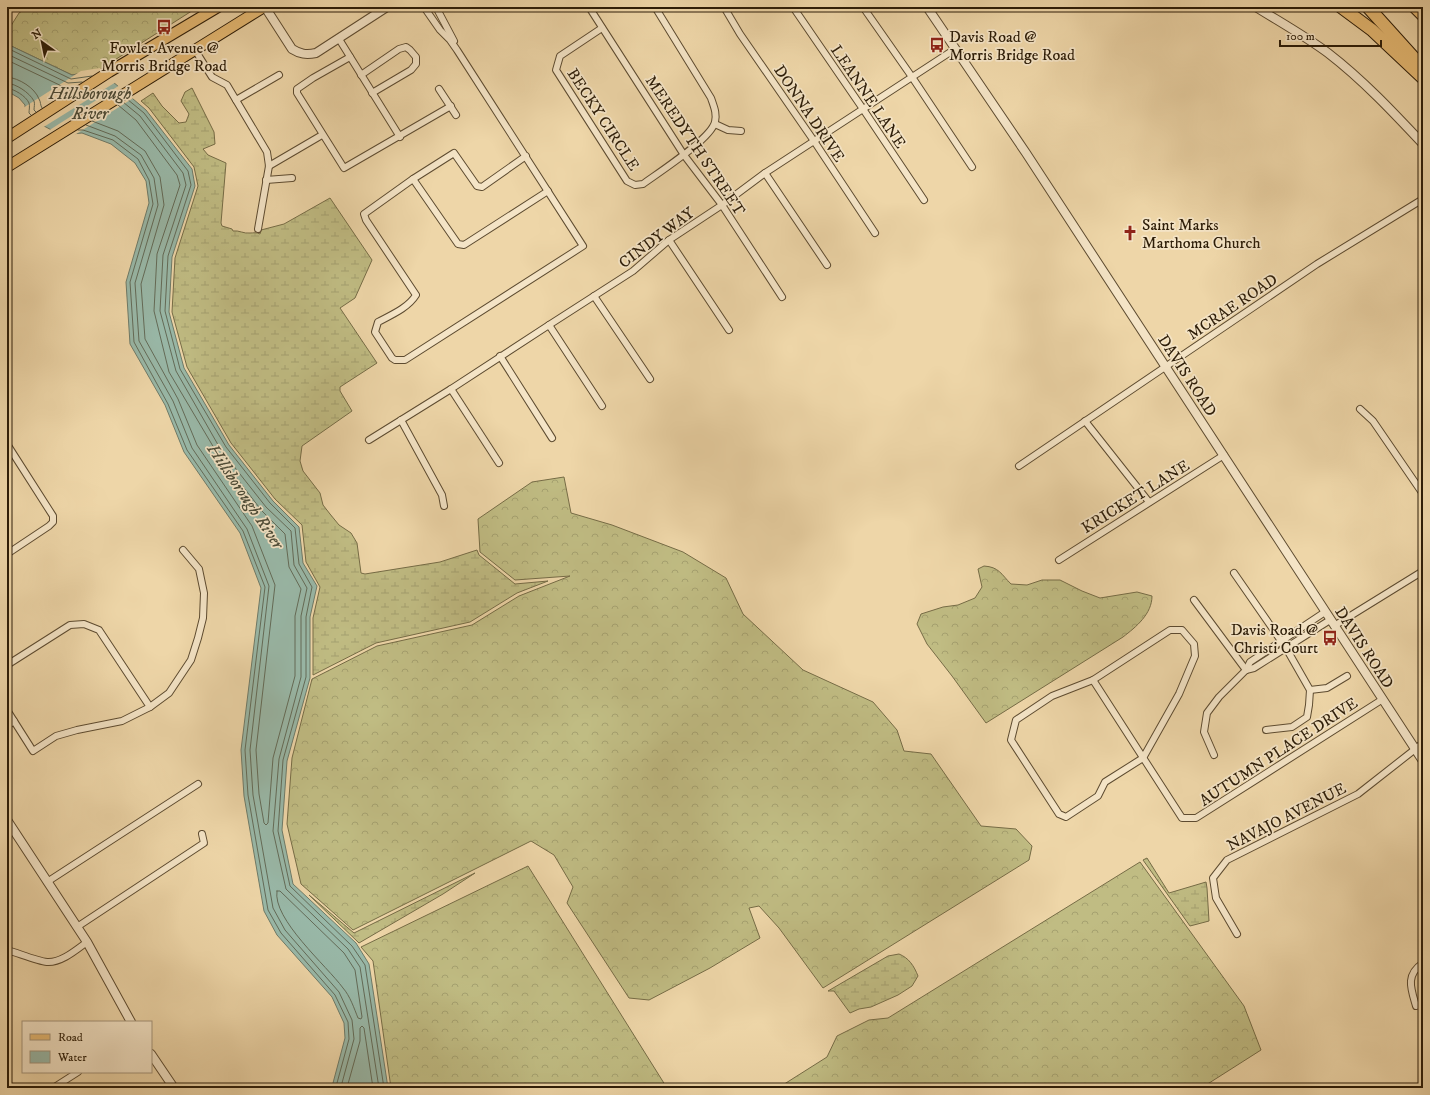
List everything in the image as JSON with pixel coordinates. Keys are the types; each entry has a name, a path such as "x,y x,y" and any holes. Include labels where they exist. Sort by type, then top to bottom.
{"highway":[{"path":"1341,7 1372,30 1423,78"},
{"path":"1368,7 1423,68"},
{"path":"1415,7 1423,15"}],"main road":[{"path":"7,138 109,72 218,7"},
{"path":"7,167 264,7"}],"street":[{"path":"264,7 292,49 298,53 306,55 316,53 387,7"},
{"path":"424,7 440,30 457,50 526,156 583,246 405,360 395,360 392,358 376,332 376,327 378,322 403,308 413,300 416,295 366,220 364,214 412,179 454,153 477,186 482,187 526,156"},
{"path":"436,7 448,28 457,50"},
{"name":"MEREDYTH STREET","path":"589,7 684,155 722,205 782,297"},
{"path":"655,7 711,98 716,113 715,124 728,130 741,131"},
{"name":"DONNA DRIVE","path":"724,7 740,34 876,233"},
{"name":"LEANNE LANE","path":"793,7 924,200"},
{"path":"863,7 972,167"},
{"name":"DAVIS ROAD","path":"927,7 1026,153 1423,761"},
{"path":"1256,7 1295,31 1328,54 1378,97 1423,144"},
{"name":"BECKY CIRCLE","path":"602,28 560,56 556,70 627,181 635,185 643,184 684,155 710,132 715,124"},
{"path":"339,39 400,137"},
{"path":"361,75 399,50 406,48 416,57 416,64 411,70 372,93"},
{"name":"CINDY WAY","path":"369,440 451,389 548,324 633,271 668,240 722,205 766,173 863,108 955,49"},
{"path":"195,50 212,77 227,84 267,152 269,166 258,229"},
{"path":"350,57 313,78 297,89 296,93 344,168 383,145 400,137 451,106"},
{"path":"236,100 280,75"},
{"path":"439,89 456,115"},
{"path":"269,166 322,135"},
{"path":"766,173 826,265"},
{"path":"266,180 292,178"},
{"path":"412,179 458,244 464,245 548,191"},
{"name":"MCRAE ROAD","path":"1019,466 1317,264 1423,199"},
{"path":"668,240 728,330"},
{"path":"594,296 650,379"},
{"path":"548,324 602,406"},
{"path":"500,356 552,438"},
{"path":"451,389 499,462"},
{"path":"1360,409 1373,421 1423,494"},
{"path":"401,420 442,494 444,506"},
{"path":"1085,421 1148,502"},
{"path":"7,444 53,516 53,522 49,526 7,554"},
{"name":"KRICKET LANE","path":"1059,560 1148,502 1224,456"},
{"path":"8,712 34,751 56,736 122,721 150,708 169,693 191,660 203,618 204,593 198,569 183,550"},
{"path":"1246,670 1254,668 1286,648 1423,571"},
{"path":"1234,573 1286,648 1310,690 1307,718 1292,727 1266,730"},
{"path":"1194,600 1246,670"},
{"path":"1214,755 1204,732 1207,713 1219,697 1246,670 1250,662 1325,612"},
{"path":"7,665 70,624 84,624 99,630 150,708"},
{"path":"1170,630 1182,630 1194,644 1195,656 1179,694 1143,758 1105,782 1098,796 1066,817 1059,814 1011,740 1016,720 1052,696 1093,680 1170,630"},
{"path":"1310,690 1328,688 1347,676"},
{"name":"AUTUMN PLACE DRIVE","path":"1093,680 1182,818 1196,818 1383,699"},
{"path":"7,726 14,722"},
{"name":"NAVAJO AVENUE","path":"1237,934 1216,898 1213,878 1227,860 1358,794 1423,743"},
{"path":"47,882 198,784"},
{"path":"7,820 77,927 130,1021"},
{"path":"77,927 204,844 202,834"},
{"path":"7,950 46,962 56,961 73,952 86,942"},
{"path":"1416,1006 1410,985 1413,974 1418,966 1423,963"},
{"path":"152,1055 174,1088"},
{"path":"54,1088 76,1073"}],"green space":[{"path":"28,7 198,7 99,70 72,75 7,44 7,32 19,13"},
{"path":"192,88 214,132 215,144 203,149 208,155 226,163 222,226 232,229 233,231 260,234 261,230 284,224 330,198 372,260 355,298 340,308 377,363 340,387 340,391 352,411 302,446 300,461 303,471 320,493 323,505 339,525 351,533 357,543 361,573 365,574 440,562 477,550 479,555 515,584 548,581 517,593 470,622 376,643 313,675 313,618 320,587 306,562 302,525 275,499 231,443 187,367 172,312 175,258 198,186 194,167 149,108 141,101 153,93 162,106 179,123 186,122 189,114 181,101 185,92"},
{"path":"564,477 571,513 612,525 683,552 726,578 743,614 803,670 873,702 897,730 904,751 931,754 981,826 1016,829 1032,846 1029,860 823,988 779,928 759,906 749,908 760,938 710,968 649,1000 629,998 567,903 573,887 554,855 531,841 353,930 301,884 287,824 292,758 312,679 377,646 472,625 519,596 570,576 515,580 480,552 478,519 532,482"},
{"path":"984,566 996,569 1011,584 1027,585 1042,580 1060,580 1100,598 1137,592 1152,596 1151,603 1142,620 1123,637 986,723 927,644 917,624 921,614 943,607 958,605 975,598 982,587 978,569"},
{"path":"1147,858 1169,893 1206,882 1209,921 1190,926 1143,860"},
{"path":"1140,862 1244,1006 1261,1050 1206,1085 1178,1088 778,1088 827,1057 837,1036 869,1020 888,1018"},
{"path":"528,866 667,1088 391,1088 373,961 361,947"},
{"path":"475,873 443,894 359,943 309,895 354,933"},
{"path":"899,954 911,963 918,976 912,986 898,995 871,1007 859,1009 850,1013 834,991 828,991 888,956"}],"water":[{"name":"Hillsborough River","path":"7,44 72,75 99,70 146,110 192,169 195,186 172,257 169,312 184,368 229,445 273,501 299,527 303,563 317,586 310,617 310,678 287,761 282,830 293,884 356,943 369,964 388,1088 334,1088 333,1083 345,1038 344,1023 332,997 277,935 264,911 244,796 241,750 261,588 240,533 184,452 165,405 130,344 126,282 149,203 146,181 135,163 111,144 82,133 61,135 25,116 25,105 19,98 7,91"}],"pier":[{"path":"100,68 116,82 42,128 23,117 23,108 81,71"},
{"path":"120,85 135,97 73,136 60,137 48,131"}],"place":[{"name":"Fowler Avenue @ Morris Bridge Road","path":"164,27"},
{"name":"Davis Road @ Morris Bridge Road","path":"937,45"},
{"name":"Saint Marks Marthoma Church","path":"1130,233"},
{"name":"Davis Road @ Christi Court","path":"1330,638"}]}
